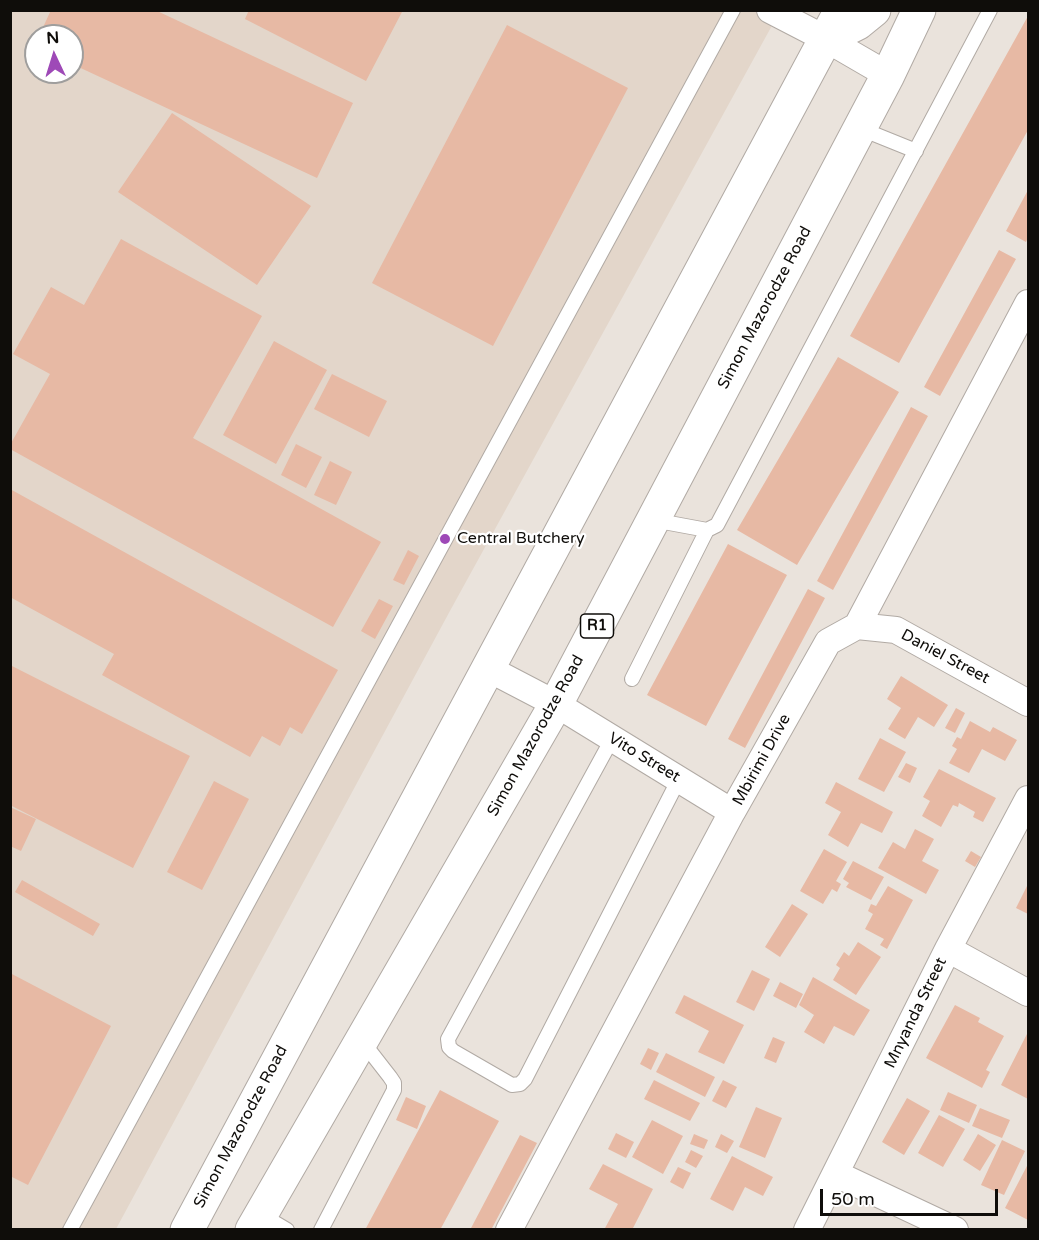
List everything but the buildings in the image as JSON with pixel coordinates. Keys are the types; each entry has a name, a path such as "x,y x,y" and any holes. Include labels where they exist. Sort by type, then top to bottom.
{"highway":[{"name":"Simon Mazorodze Road","path":"187,1230 841,10"},
{"path":"826,39 858,23 874,10"},
{"name":"Simon Mazorodze Road","path":"260,1226 361,1040 556,704 888,75 919,10"}],"street":[{"path":"770,10 888,75"},
{"path":"857,626 1029,303"},
{"name":"Daniel Street","path":"857,626 896,630 1029,703"},
{"name":"Mbirimi Drive","path":"509,1230 732,812 828,642 857,626"},
{"name":"Vito Street","path":"487,668 556,704 732,812"},
{"name":"Mnyanda Street","path":"807,1230 948,949 1029,799"},
{"path":"948,949 1029,993"},
{"path":"836,1174 954,1230"}],"lane":[{"path":"70,1230 733,10"},
{"path":"632,679 707,530 717,525 990,10"},
{"path":"859,128 916,151"},
{"path":"653,520 707,530"},
{"path":"612,739 448,1039 449,1047 453,1051 512,1085 520,1084 525,1079 679,779"},
{"path":"321,1230 394,1090 394,1083 361,1040"}],"shaded area":[{"path":"10,11 780,11 451,609 116,1229 11,1229"}],"place":[{"name":"Central Butchery","path":"445,539"}]}
